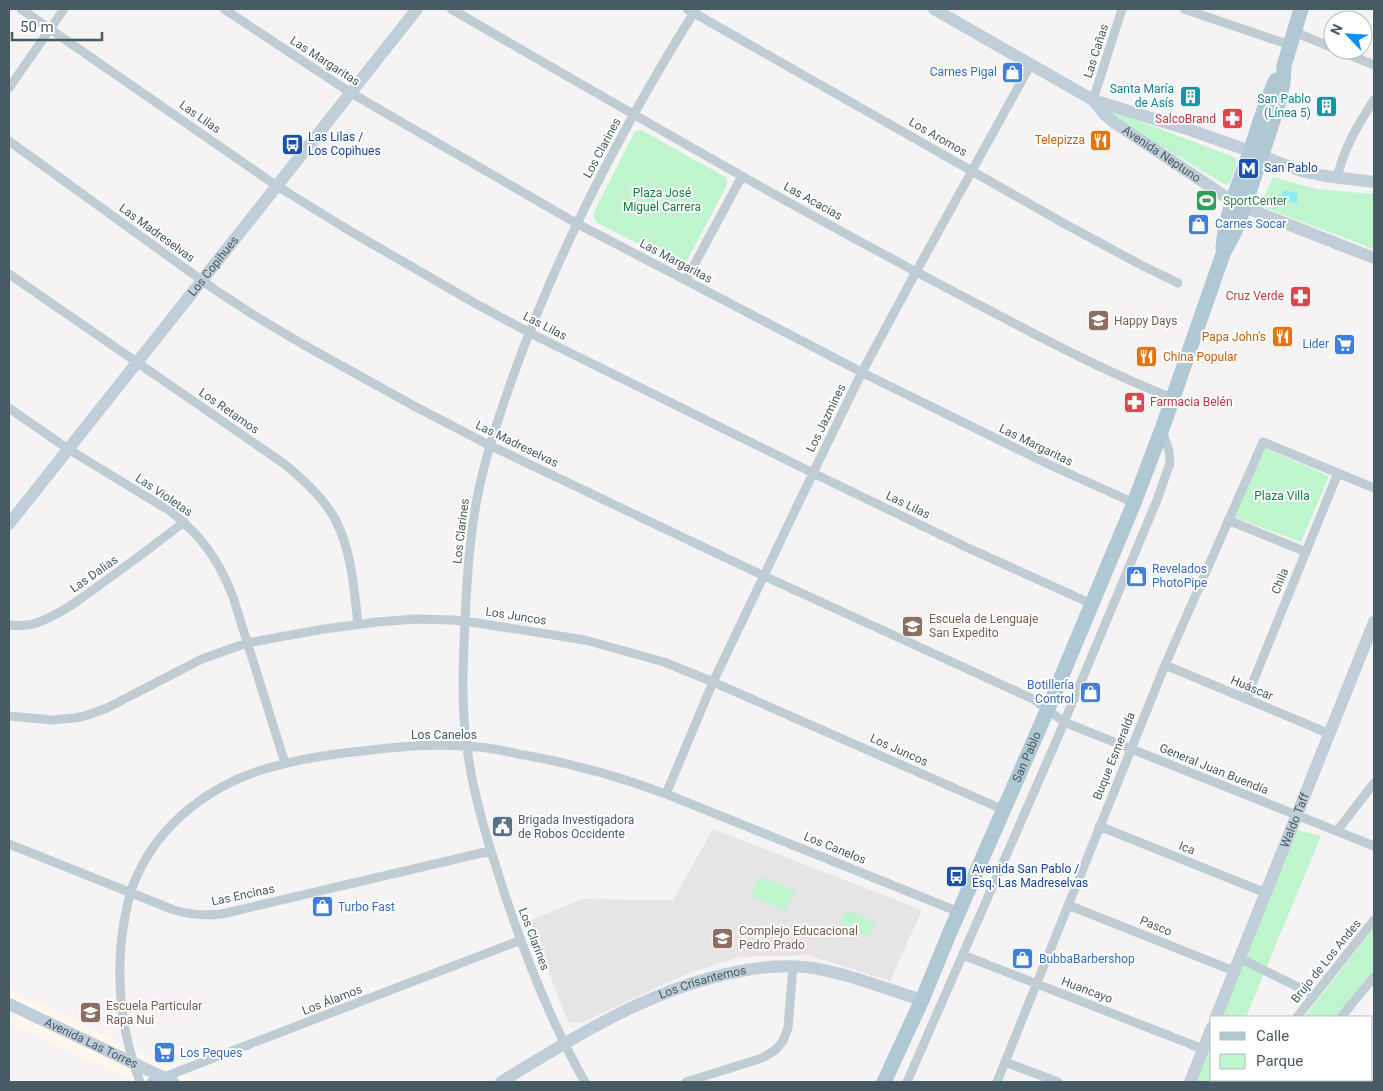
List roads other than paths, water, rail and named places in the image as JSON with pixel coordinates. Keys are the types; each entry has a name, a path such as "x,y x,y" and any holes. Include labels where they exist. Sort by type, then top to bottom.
{"main road":[{"name":"San Pablo","path":"884,1082 922,1000 1134,503 1162,429 1222,254 1225,228 1238,204 1256,153 1268,98 1284,66 1301,9"}],"street":[{"name":"Las Lilas","path":"21,9 277,186 386,252 529,332 812,473 966,547 1092,604"},
{"path":"9,88 64,9"},
{"name":"Las Margaritas","path":"224,9 351,93 576,223 862,372 1056,468 1134,503"},
{"name":"Los Copihues","path":"9,524 418,9"},
{"name":"Las Acacias","path":"451,9 634,115 916,272 1072,353 1172,398"},
{"name":"Avenida Neptuno","path":"934,9 950,13 1030,64 1093,100 1193,131 1301,171 1337,178 1374,182"},
{"name":"Las Cañas","path":"1093,100 1122,9"},
{"path":"1184,9 1323,46"},
{"name":"Los Clarines","path":"585,1082 548,1010 520,940 481,818 466,746 463,684 467,581 480,486 509,388 529,332 576,223 692,10"},
{"name":"Los Aromos","path":"692,10 1074,229 1178,283"},
{"path":"1362,60 1374,65"},
{"name":"Los Jazmines","path":"666,794 713,682 862,372 1030,64"},
{"name":"Avenida Neptuno","path":"1093,100 1112,121 1238,204 1374,258"},
{"path":"1337,178 1340,163 1351,138 1374,100"},
{"name":"Las Madreselvas","path":"9,141 202,281 252,314 416,407 491,446 764,576 1033,699 1047,710"},
{"path":"686,280 742,176"},
{"name":"Los Retamos","path":"9,274 298,475 320,498 332,514 341,531 353,579 358,624"},
{"name":"Las Violetas","path":"9,408 68,449 170,511 184,522 207,546 222,571 233,597 285,764"},
{"name":"San Pablo","path":"907,1082 1064,722 1168,471 1170,451 1162,429"},
{"name":"Buque Esmeralda","path":"997,1082 1130,749 1263,442 1338,473"},
{"path":"1338,473 1374,488"},
{"name":"Chila","path":"1246,699 1338,473"},
{"path":"1228,520 1306,552"},
{"name":"Las Dalias","path":"9,625 29,625 39,622 72,604 122,570 184,522"},
{"name":"Los Juncos","path":"9,716 52,720 85,716 107,708 202,659 247,644 358,624 414,619 465,621 566,636 664,662 1004,810"},
{"name":"Waldo Taff","path":"1216,1016 1374,622"},
{"name":"Huáscar","path":"1165,665 1330,734"},
{"name":"General Juan Buendía","path":"1047,710 1064,722 1374,846"},
{"name":"Los Canelos","path":"140,1082 125,1032 120,988 121,947 125,919 136,877 150,851 167,830 203,798 235,780 268,768 314,757 372,750 466,746 487,748 581,766 620,777 666,794 959,912"},
{"path":"1337,831 1374,783"},
{"name":"Ica","path":"1099,826 1266,893"},
{"name":"Las Encinas","path":"9,844 186,913 197,915 214,915 490,850"},
{"name":"Pasco","path":"1068,905 1234,971"},
{"name":"Brujo de Los Andes","path":"1298,1016 1374,920"},
{"name":"Los Álamos","path":"151,1082 169,1080 520,940"},
{"name":"Huancayo","path":"963,955 1203,1049"},
{"path":"1240,958 1314,995"},
{"path":"686,1082 762,1058 780,1046 788,1028 793,966"},
{"name":"Los Crisantemos","path":"501,1082 564,1044 643,1003 688,985 739,971 762,967 807,967 834,973 922,1000"},
{"path":"1342,1016 1374,977"},
{"name":"Avenida Las Torres","path":"9,1004 169,1080"},
{"path":"1190,1082 1210,1032"},
{"path":"1005,1062 1058,1082"}],"water":[{"path":"1284,190 1297,193 1297,204 1280,197"}],"place":[{"name":"Carnes Pigal","path":"1013,72"},
{"name":"Santa María de Asís","path":"1190,96"},
{"name":"San Pablo (Línea 5)","path":"1327,106"},
{"name":"SalcoBrand","path":"1232,119"},
{"name":"Telepizza","path":"1101,140"},
{"name":"Las Lilas / Los Copihues","path":"292,144"},
{"name":"San Pablo","path":"1248,168"},
{"name":"SportCenter","path":"1207,201"},
{"name":"Carnes Socar","path":"1199,224"},
{"name":"Cruz Verde","path":"1300,296"},
{"name":"Happy Days","path":"1098,321"},
{"name":"Papa John's","path":"1282,337"},
{"name":"Lider","path":"1345,344"},
{"name":"China Popular","path":"1147,357"},
{"name":"Farmacia Belén","path":"1134,402"},
{"name":"Revelados PhotoPipe","path":"1136,576"},
{"name":"Escuela de Lenguaje San Expedito","path":"913,626"},
{"name":"Botillería Control","path":"1090,692"},
{"name":"Brigada Investigadora de Robos Occidente","path":"502,827"},
{"name":"Avenida San Pablo / Esq. Las Madreselvas","path":"956,876"},
{"name":"Turbo Fast","path":"322,907"},
{"name":"Complejo Educacional Pedro Prado","path":"723,938"},
{"name":"BubbaBarbershop","path":"1023,959"},
{"name":"Escuela Particular Rapa Nui","path":"90,1013"},
{"name":"Los Peques","path":"164,1053"}],"park label":[{"name":"Plaza José Miguel Carrera","path":"662,200"},
{"name":"Plaza Villa","path":"1282,496"}]}
